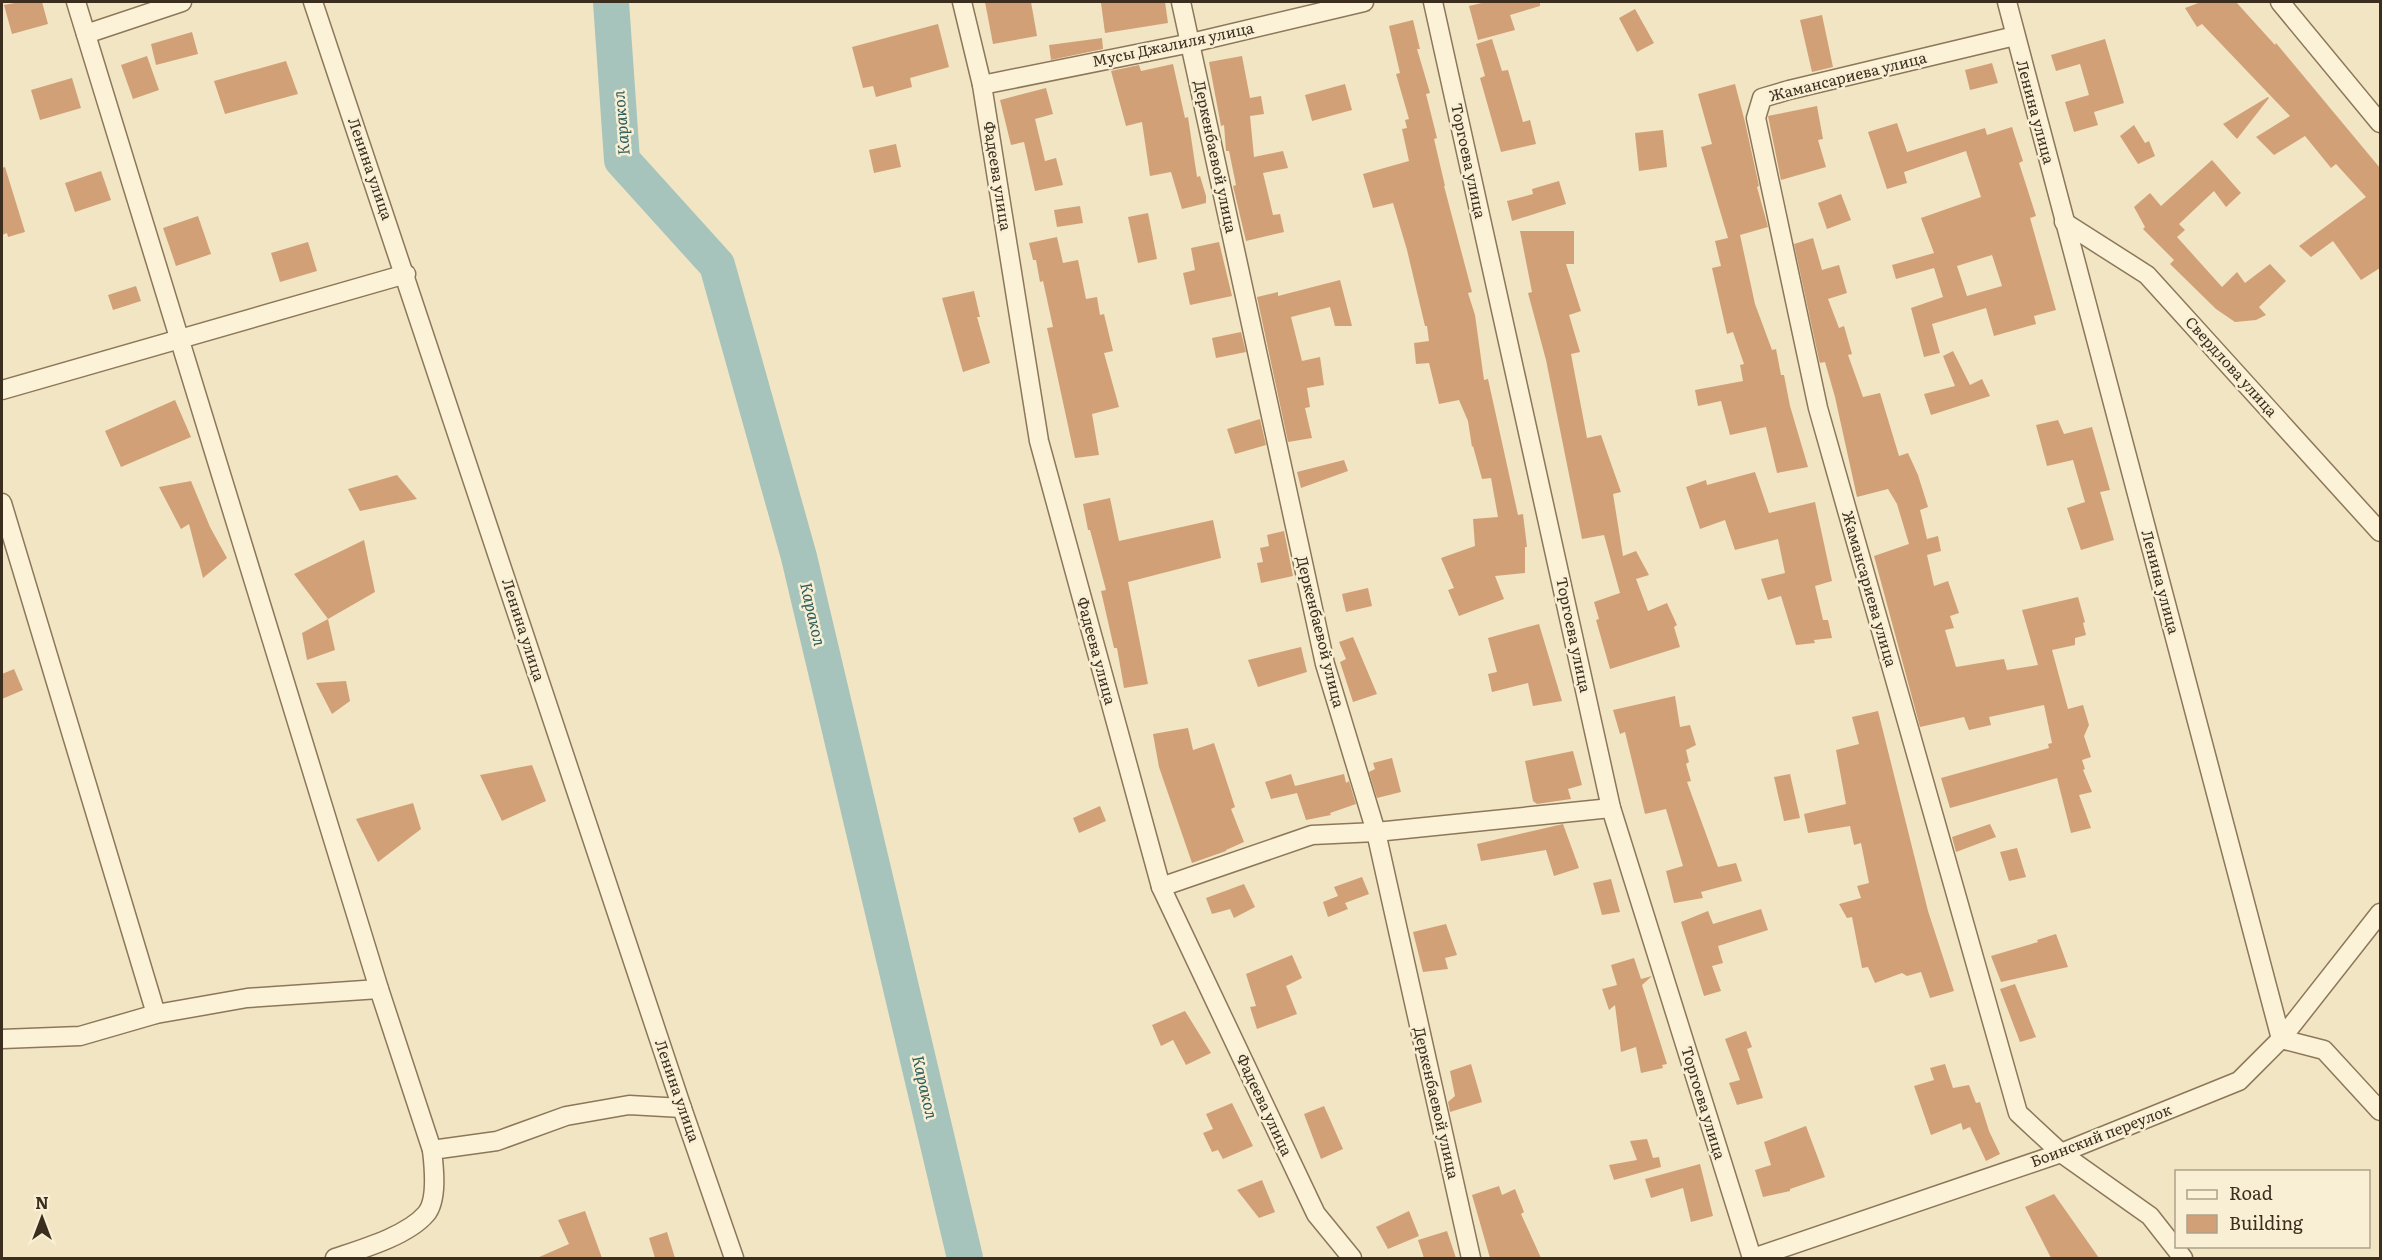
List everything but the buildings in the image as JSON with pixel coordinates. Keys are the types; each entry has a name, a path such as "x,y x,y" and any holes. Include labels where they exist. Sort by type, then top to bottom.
{"street":[{"path":"76,2 379,989 432,1150 436,1180 427,1213 369,1253 335,1258"},
{"path":"86,34 182,2"},
{"name":"Ленина улица","path":"314,2 734,1258"},
{"name":"Фадеева улица","path":"962,2 982,85 1039,441 1161,887 1316,1214 1352,1258"},
{"name":"Деркенбаевой улица","path":"1181,2 1325,664 1376,832 1471,1258"},
{"name":"Мусы Джалиля улица","path":"982,85 1191,43 1364,2"},
{"name":"Торгоева улица","path":"1433,2 1611,808 1752,1258"},
{"name":"Ленина улица","path":"2007,2 2281,1039"},
{"path":"2280,2 2380,123"},
{"name":"Жамансариева улица","path":"2015,36 1762,98 1756,118 1818,408 2018,1113 2061,1153 2150,1216 2175,1248"},
{"name":"Свердлова улица","path":"2064,222 2147,275 2380,532"},
{"path":"2,390 406,274"},
{"path":"2,503 156,1014"},
{"path":"1161,887 1312,835 1376,832 1611,808"},
{"name":"Боинский переулок","path":"1752,1258 2061,1153 2239,1081 2281,1039 2380,913"},
{"path":"2,1039 80,1036 156,1014 247,998 379,989"},
{"path":"2281,1039 2324,1050 2380,1111"},
{"path":"432,1150 497,1142 566,1116 629,1105 682,1108"}],"waterway":[{"name":"Каракол","path":"611,2 622,160 717,265 799,557 965,1258"}]}
